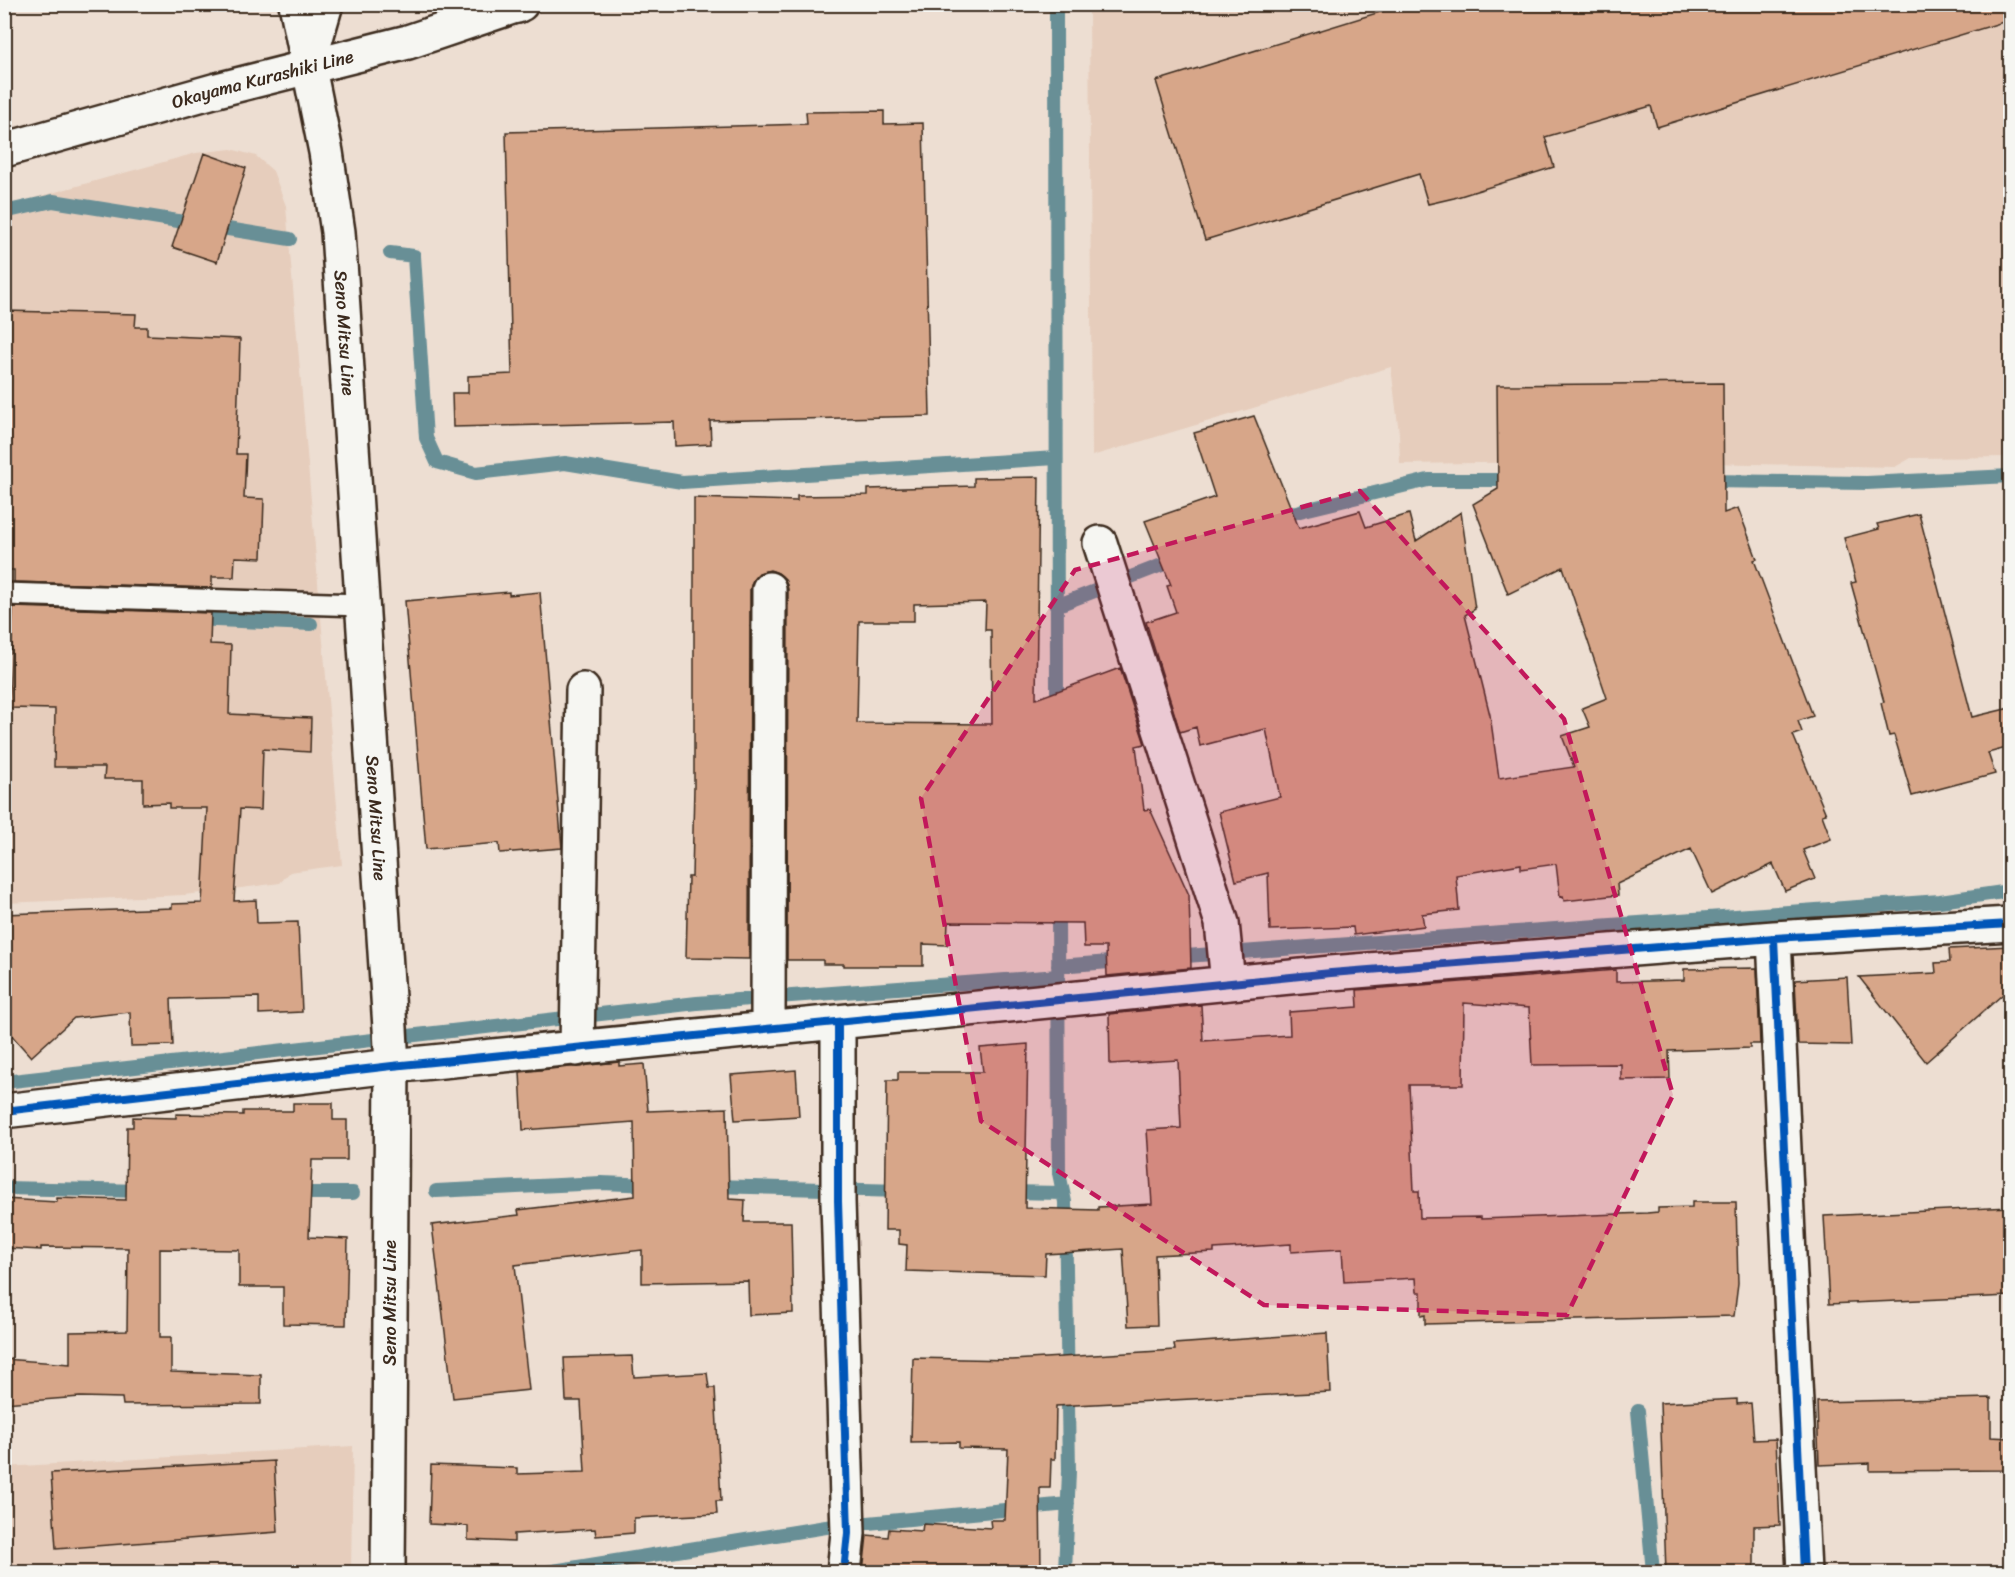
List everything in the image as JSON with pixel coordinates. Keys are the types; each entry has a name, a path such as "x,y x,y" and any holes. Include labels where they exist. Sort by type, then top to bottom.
{"street":[{"name":"Seno Mitsu Line","path":"296,4 326,152 338,232 391,1048 388,1572"},
{"name":"Seno Mitsu Line","path":"308,67 326,4"},
{"name":"Okayama Kurashiki Line","path":"4,150 408,42 516,5"},
{"path":"1100,543 1222,923 1227,965"},
{"path":"768,1006 769,589"},
{"path":"577,1024 583,690"},
{"path":"4,1111 391,1048 577,1024 768,1006 838,1023 1061,1000 1227,965 2010,924"},
{"path":"1774,938 1804,1572"},
{"path":"838,1023 838,1189 848,1524 844,1572"}],"lane":[{"path":"4,594 362,605"}],"highlighted area":[{"path":"1360,491 1564,719 1673,1095 1567,1315 1264,1305 981,1121 921,798 1075,570"}],"shaded area":[{"path":"1089,5 2010,5 2010,457 1911,458 1895,467 1614,461 1400,464 1399,433 1391,367 1092,456"},
{"path":"231,149 256,156 273,171 286,206 342,865 290,872 280,883 184,895 5,903 5,206 196,153"},
{"path":"353,1446 351,1572 5,1572 5,1467"}],"building":[{"path":"1406,4 2010,4 2010,20 1657,127 1651,106 1545,137 1554,167 1454,198 1428,204 1419,174 1205,240 1156,81"},
{"path":"884,111 884,124 923,123 930,416 710,421 711,444 675,446 674,422 453,427 452,393 468,393 468,376 512,374 506,132 807,124 806,112"},
{"path":"204,153 246,168 217,262 172,247"},
{"path":"4,311 136,314 135,327 147,327 147,335 240,339 236,454 246,454 244,498 264,499 262,558 235,557 234,577 212,577 212,588 14,582 14,570 4,570"},
{"path":"1723,383 1724,513 1738,508 1757,559 1754,560 1813,716 1798,721 1802,732 1793,735 1826,814 1822,815 1831,839 1803,850 1815,879 1785,891 1773,864 1712,894 1691,849 1617,884 1618,895 1564,901 1563,896 1560,897 1556,864 1521,869 1521,864 1456,875 1459,910 1422,914 1424,926 1354,935 1353,927 1270,930 1268,873 1236,881 1219,812 1280,797 1266,729 1200,746 1196,727 1180,732 1146,622 1176,612 1167,586 1171,585 1145,521 1215,497 1194,433 1254,416 1299,528 1360,511 1366,527 1409,514 1416,541 1461,512 1475,609 1465,615 1490,715 1499,778 1574,767 1562,736 1590,727 1582,708 1607,698 1563,567 1508,594 1473,504 1498,489 1497,385"},
{"path":"1039,477 1036,699 1120,668 1145,744 1136,746 1144,810 1150,809 1189,895 1191,968 1107,976 1106,947 1084,947 1083,923 948,922 947,945 923,944 923,966 844,966 844,964 823,964 823,960 787,960 788,589 785,579 770,570 759,573 750,589 749,959 686,958 688,877 692,877 694,786 694,498 797,501 797,496 868,495 868,489 974,486 974,478","holes":["986,602 985,630 991,630 992,724 857,723 859,621 914,621 914,604"]},
{"path":"1919,514 1972,717 2010,708 2010,747 1988,753 1995,774 1912,796 1894,735 1889,736 1881,703 1884,702 1851,583 1856,582 1844,538 1879,529 1877,524"},
{"path":"509,592 509,595 540,592 562,848 500,853 499,843 426,849 405,601"},
{"path":"13,607 211,613 210,644 231,645 229,714 311,718 310,752 263,749 261,810 240,809 234,901 256,900 257,923 298,922 302,1012 259,1014 259,997 171,999 173,1045 131,1046 130,1012 74,1018 31,1057 6,1029 4,914 172,908 172,904 202,903 207,808 169,808 169,803 143,804 143,779 104,779 105,767 54,767 55,709 9,708"},
{"path":"2010,946 2010,988 1926,1062 1859,977 1936,973 1935,963 1950,962 1949,949"},
{"path":"1757,968 1760,1044 1750,1044 1750,1048 1669,1051 1670,1079 1621,1080 1621,1064 1532,1065 1529,1008 1464,1003 1463,1085 1409,1085 1414,1191 1419,1191 1420,1218 1481,1217 1481,1219 1647,1213 1658,1212 1658,1208 1692,1207 1692,1202 1736,1202 1738,1284 1734,1316 1425,1324 1425,1315 1421,1316 1421,1292 1417,1292 1416,1278 1344,1282 1342,1249 1291,1252 1291,1244 1155,1255 1157,1325 1128,1326 1123,1249 1046,1254 1045,1275 906,1271 907,1245 899,1244 899,1230 885,1230 887,1080 898,1080 898,1072 983,1072 980,1048 1028,1044 1025,1208 1098,1210 1098,1207 1152,1204 1147,1130 1181,1128 1178,1060 1110,1064 1109,1014 1201,1005 1203,1041 1290,1035 1289,1012 1358,1007 1357,990 1616,970 1616,982 1684,980 1684,969"},
{"path":"1847,977 1851,1045 1798,1044 1795,980"},
{"path":"619,1062 619,1066 644,1064 648,1111 727,1108 729,1199 745,1200 744,1222 791,1222 793,1313 749,1315 748,1281 642,1283 642,1250 515,1265 529,1390 453,1398 432,1225 519,1215 518,1210 635,1196 634,1122 523,1130 520,1072"},
{"path":"796,1070 799,1116 735,1120 731,1075"},
{"path":"293,1103 333,1103 333,1120 347,1120 347,1160 312,1160 309,1237 348,1239 346,1325 283,1324 283,1287 239,1287 239,1250 160,1249 160,1337 171,1337 171,1372 261,1375 261,1404 123,1405 122,1398 80,1397 4,1403 4,1359 70,1364 70,1332 127,1331 128,1248 41,1247 41,1250 4,1248 4,1199 57,1202 57,1198 126,1200 127,1127 133,1127 133,1117 176,1118 176,1114 243,1115 243,1111 293,1111"},
{"path":"2010,1207 2010,1296 1829,1304 1824,1216"},
{"path":"1327,1333 1330,1392 1056,1406 1055,1459 1051,1459 1050,1488 1040,1488 1041,1572 863,1572 867,1535 888,1537 889,1529 922,1531 923,1524 991,1528 990,1520 1005,1520 1008,1449 959,1448 959,1442 911,1443 913,1358 1012,1360 1175,1350 1174,1344"},
{"path":"632,1356 634,1377 707,1373 709,1388 715,1388 721,1501 716,1501 717,1514 634,1518 634,1533 596,1536 595,1529 514,1534 514,1542 468,1540 468,1526 429,1524 431,1465 517,1468 517,1474 585,1472 581,1401 566,1401 564,1358"},
{"path":"1991,1398 1991,1437 2010,1438 2010,1470 1870,1471 1870,1463 1819,1465 1817,1402"},
{"path":"1737,1399 1737,1404 1751,1403 1754,1440 1776,1439 1780,1525 1754,1526 1754,1572 1666,1572 1660,1403"},
{"path":"274,1461 278,1532 56,1549 51,1473"}],"waterway":[{"path":"1056,4 1057,707"},
{"path":"4,212 53,201 290,239"},
{"path":"390,253 414,256 426,438 437,462 476,473 565,463 682,482 1056,458"},
{"path":"1706,481 1867,483 2010,476"},
{"path":"1276,520 1296,512 1428,480 1515,480"},
{"path":"1056,606 1180,558"},
{"path":"4,611 30,612"},
{"path":"193,619 311,624"},
{"path":"1172,957 1940,901 2010,891"},
{"path":"1058,907 1059,1173 1065,1202 1069,1471 1065,1572"},
{"path":"1058,966 1123,961"},
{"path":"4,1082 697,1003 1058,976"},
{"path":"436,1191 601,1183 653,1185"},
{"path":"711,1186 902,1191"},
{"path":"4,1188 144,1191"},
{"path":"1008,1192 1063,1193"},
{"path":"292,1193 353,1193"},
{"path":"1638,1411 1653,1572"},
{"path":"547,1572 826,1527 1068,1504"}],"cycle path":[{"path":"4,1111 392,1066 1331,973 1774,938 2010,924"},
{"path":"1774,938 1804,1572"},
{"path":"838,1023 838,1201 848,1533 844,1572"}]}
